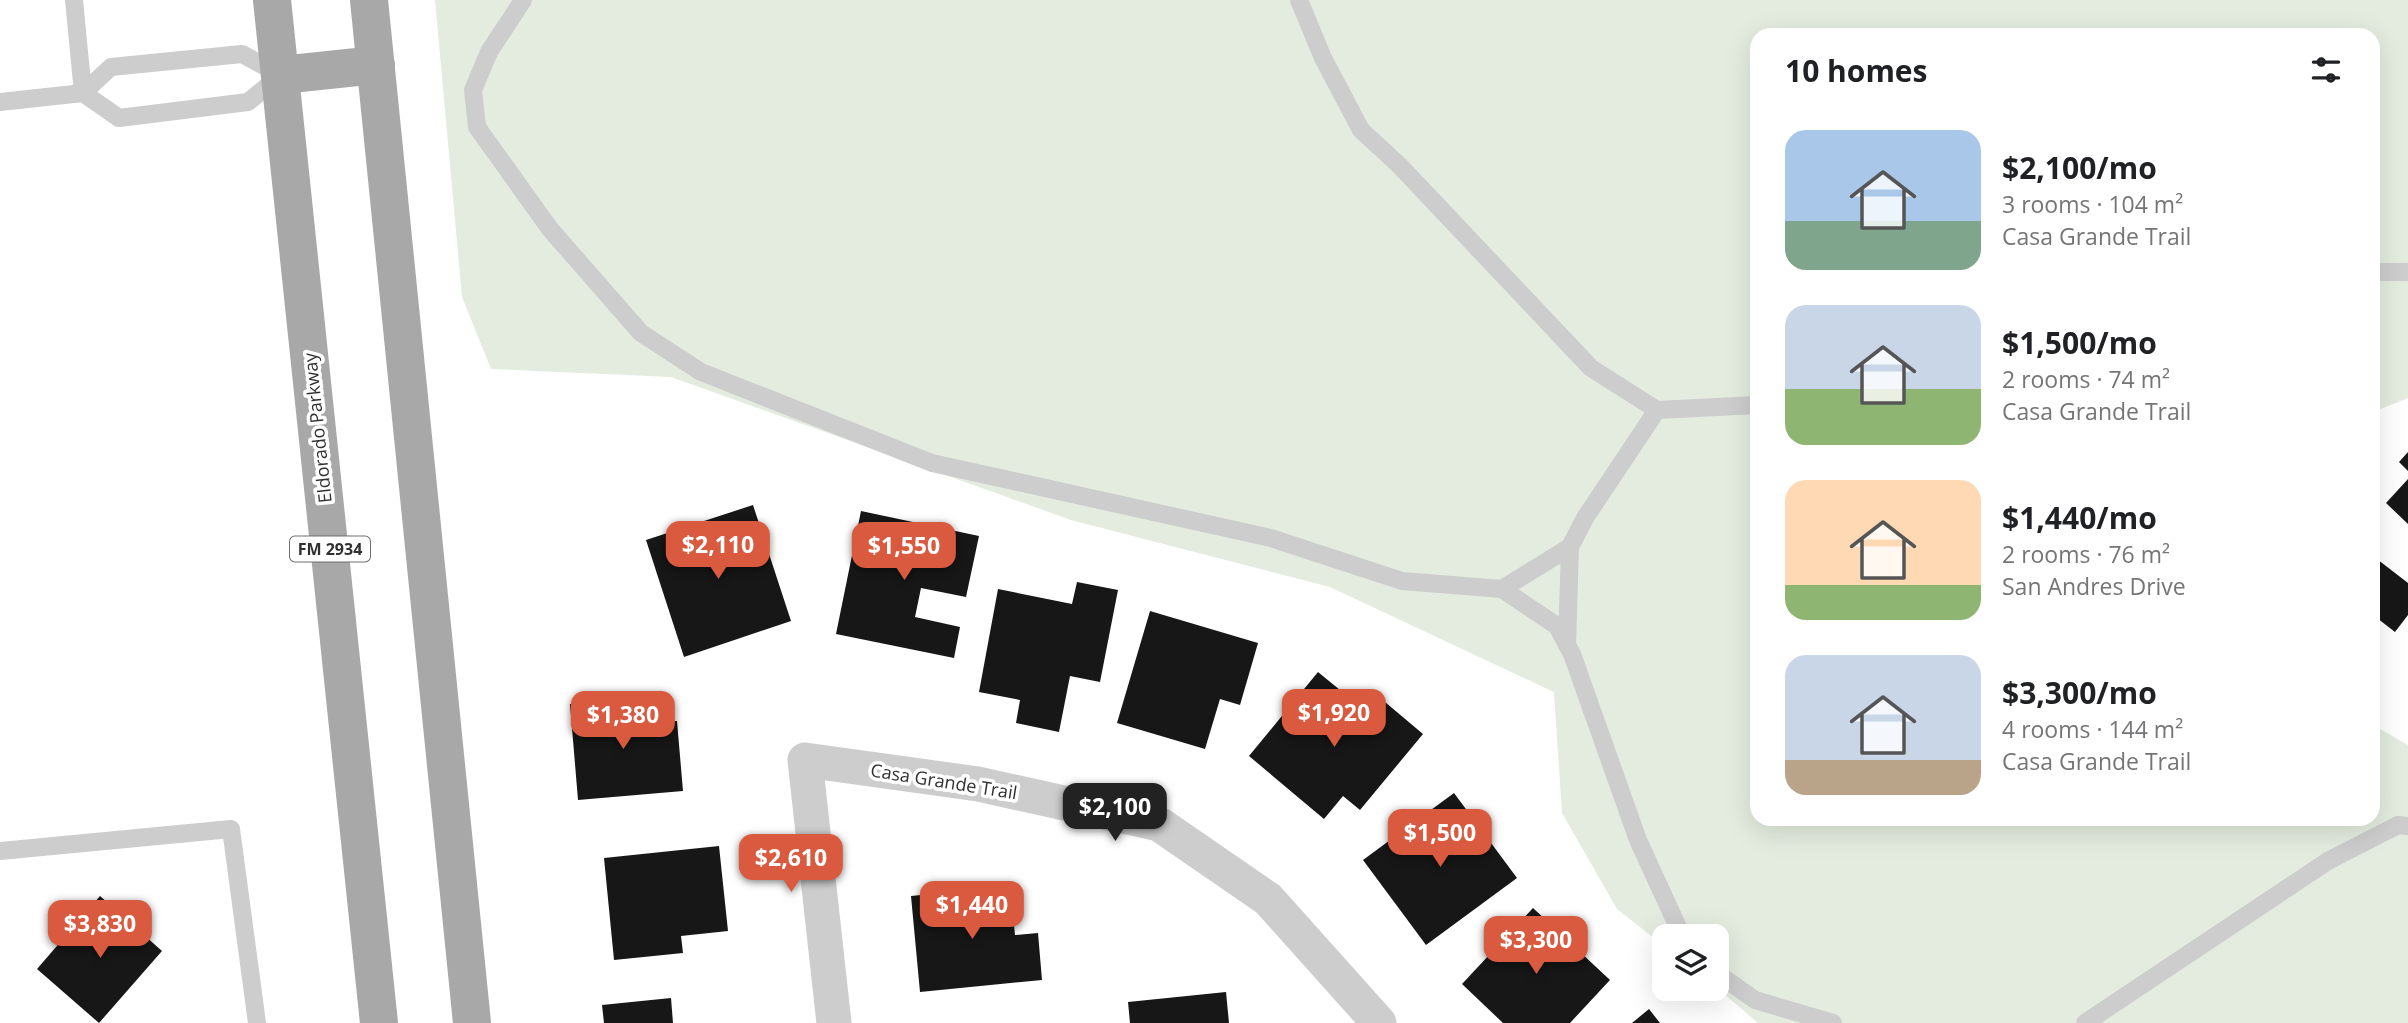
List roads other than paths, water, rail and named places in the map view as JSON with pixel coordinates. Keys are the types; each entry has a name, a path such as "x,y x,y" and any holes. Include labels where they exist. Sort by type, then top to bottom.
{"main road":[{"name":"Eldorado Parkway","path":"272,0 379,1023"},
{"path":"369,0 472,1023"},
{"path":"281,75 376,65"}],"street":[{"name":"Casa Grande Trail","path":"834,1023 805,760 978,785 1159,824 1268,899 1379,1023"}],"lane":[{"path":"0,102 83,93 111,67 242,54 281,75 248,102 118,118 83,93 74,0"},
{"path":"523,0 489,52 473,90 477,127 550,229 641,333 701,372 932,463 1271,538 1402,581 1502,589 1557,626 1567,646 1638,840 1676,924"},
{"path":"1299,0 1323,58 1361,130 1400,166 1591,368 1657,410 1750,405"},
{"path":"2380,272 2408,272"},
{"path":"1567,646 1570,547 1585,518 1657,410"},
{"path":"1502,589 1570,547"},
{"path":"2085,1023 2328,861 2398,825 2408,827"},
{"path":"0,851 231,829 257,1023"},
{"path":"1729,982 1755,1000 1833,1023"}]}
